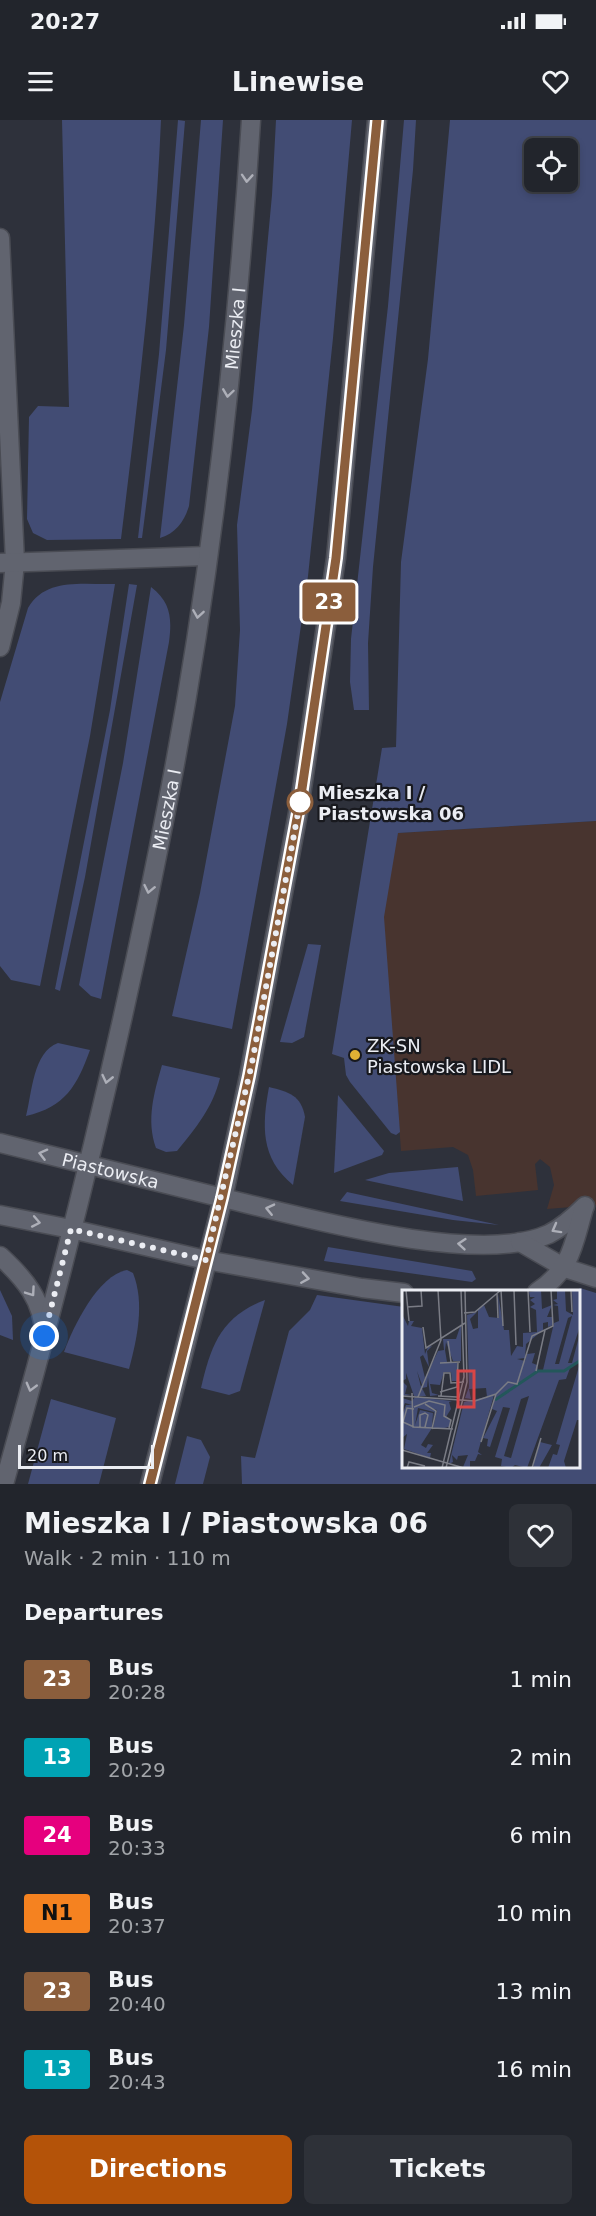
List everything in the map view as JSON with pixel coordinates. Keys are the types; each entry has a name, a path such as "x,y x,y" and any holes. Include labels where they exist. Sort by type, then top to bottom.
{"street":[{"name":"Mieszka I","path":"4,1484 87,1165 128,992 171,783 207,556 233,353 251,120"},
{"path":"150,1484 222,1198 263,1011 300,802 336,558 369,227 377,120"},
{"path":"0,238 11,603 0,646"},
{"path":"8,562 207,556"},
{"name":"Piastowska","path":"0,1143 317,1220 423,1239 491,1246 520,1242 548,1234 569,1222 585,1206 565,1268"},
{"path":"0,1215 206,1260 362,1288 402,1293"},
{"path":"520,1242 565,1268 596,1278"},
{"path":"0,1256 31,1289 42,1307 44,1336"},
{"path":"540,1290 554,1281 565,1268"}],"shaded area":[{"path":"62,120 161,120 140,382 121,539 47,540 33,533 27,519 29,417 38,406 69,407"},
{"path":"178,120 185,121 166,350 142,538 138,538 159,354"},
{"path":"201,120 223,120 209,327 189,506 179,526 160,538 184,325"},
{"path":"276,120 352,120 333,338 308,576 287,724 232,1029 172,1016 200,893 235,706 240,630 237,525 252,410 272,195"},
{"path":"404,120 416,120 413,170 373,567 368,643 369,710 354,710 350,682 351,639 388,306"},
{"path":"450,120 596,120 596,821 398,833 384,917 400,1132 396,1135 391,1133 350,1082 346,1075 344,1058 332,1054 382,748 396,747 401,562 428,359"},
{"path":"115,584 90,736 40,986 11,980 0,966 0,702 28,608 36,598 45,591 66,585"},
{"path":"129,584 137,585 85,877 60,991 55,989 110,710"},
{"path":"151,587 163,599 169,611 169,642 101,999 91,996 79,985 123,763"},
{"path":"596,821 596,1205 547,1209 554,1185 550,1167 540,1159 535,1164 538,1190 476,1196 473,1170 468,1155 453,1147 401,1151 397,1095 344,1057 332,1054 398,833"},
{"path":"308,944 321,945 304,1037 292,1043 280,1042"},
{"path":"58,1043 90,1050 85,1063 74,1084 60,1101 51,1107 26,1116 38,1064 43,1055"},
{"path":"162,1065 220,1078 208,1108 177,1151 166,1152 156,1148 153,1138 152,1107"},
{"path":"269,1087 297,1099 305,1117 293,1185 274,1164 266,1140 265,1115"},
{"path":"338,1095 384,1151 382,1155 334,1173"},
{"path":"458,1167 463,1201 365,1180 389,1173"},
{"path":"347,1192 499,1225 453,1220 340,1201"},
{"path":"328,1247 472,1271 476,1279 472,1282 324,1261"},
{"path":"127,1270 133,1273 139,1296 137,1333 129,1369 64,1352 80,1316 97,1292 106,1281"},
{"path":"580,1288 596,1293 596,1484 242,1484 241,1456 255,1458 289,1331 310,1310 317,1295 402,1307 402,1469 581,1469 581,1290 578,1290"},
{"path":"0,1290 12,1316 13,1340 0,1335"},
{"path":"265,1300 240,1391 229,1395 201,1388 209,1358 220,1334 238,1315"},
{"path":"51,1399 116,1418 99,1484 28,1484"},
{"path":"187,1436 201,1440 210,1457 203,1484 175,1484"}],"bus line":[{"name":"23","path":"150,1484 222,1198 249,1076 263,1011 300,802 336,558 369,227 377,120"}],"place":[{"name":"Mieszka I / Piastowska 06","path":"300,802"},
{"name":"ZK-SN Piastowska LIDL","path":"355,1055"}],"route":[{"path":"44,1336 71,1229 206,1260 263,1011 300,802"}]}
